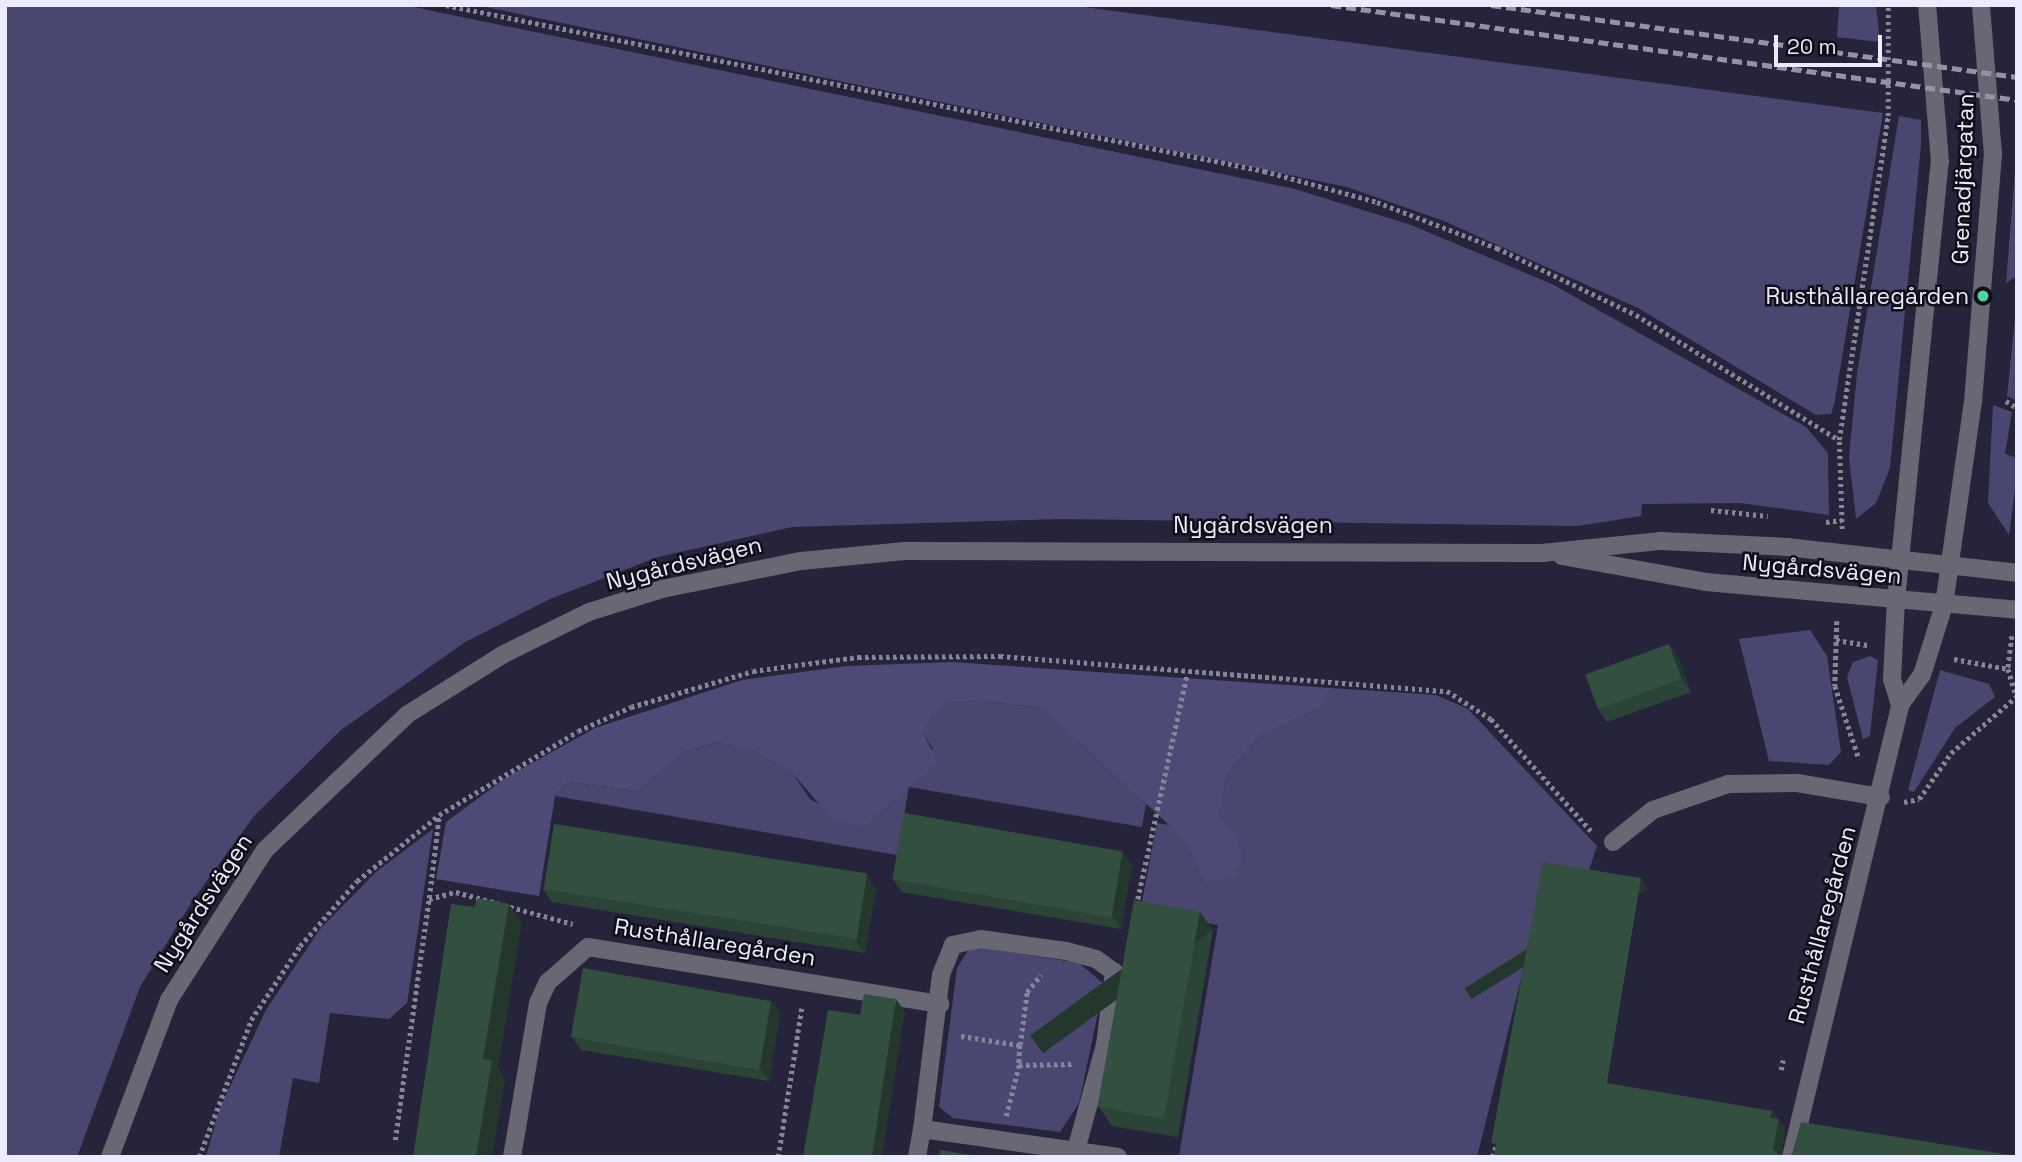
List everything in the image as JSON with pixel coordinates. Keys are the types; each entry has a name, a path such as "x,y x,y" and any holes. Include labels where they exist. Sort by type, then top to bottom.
{"street":[{"name":"Grenadjärgatan","path":"1896,600 1940,162 1927,5"},
{"name":"Grenadjärgatan","path":"1944,605 1973,402 1993,155 1981,5"},
{"name":"Nygårdsvägen","path":"110,1157 169,1000 265,850 408,714 502,655 589,612 729,572 905,551 1542,552 1661,541 1841,552 2017,573"},
{"name":"Nygårdsvägen","path":"1542,552 1706,582 2016,610"},
{"name":"Rusthållaregården","path":"1896,600 1892,679 1900,705"},
{"name":"Rusthållaregården","path":"1791,1157 1881,797 1900,705 1922,675 1944,605"},
{"path":"1614,842 1663,805 1728,784 1797,783 1881,797"},
{"path":"917,1157 940,1004 941,975 953,944 981,939 1096,959 1114,972 1096,1068 1076,1150"},
{"name":"Rusthållaregården","path":"512,1157 538,1003 548,982 588,947 940,1004"},
{"path":"922,1129 1003,1137 1118,1157"}],"path":[{"path":"446,5 1264,171 1377,202 1497,248 1636,315 1839,440"},
{"path":"1841,552 1839,440 1888,116 1888,5"},
{"path":"2006,401 2017,408"},
{"path":"1838,595 1835,685 1851,745 1881,797 1919,799 1951,753 2017,696 2008,669 2016,610"},
{"path":"199,1157 230,1062 275,981 357,881 439,816 528,757 631,707 802,662 1000,656 1187,674 1447,691 1491,719 1590,830 1614,842"},
{"path":"1135,912 1187,674"},
{"path":"395,1140 439,816"},
{"path":"429,899 456,892 561,919 582,932 588,947"},
{"path":"1003,1137 1019,1065 1027,992 1051,952"},
{"path":"778,1157 806,981"},
{"path":"936,1031 1020,1045"},
{"path":"1019,1065 1054,1061 1096,1068"},
{"path":"1492,1157 1494,1146 1508,1148"}],"shaded area":[{"path":"5,5 404,5 1295,189 1411,225 1552,284 1806,427 1828,453 1829,515 1740,503 1642,504 1641,516 1578,526 1062,519 792,527 658,557 550,599 465,642 341,730 254,816 193,900 140,987 77,1157 5,1157"},
{"path":"476,5 1069,5 1883,113 1834,405 1831,414 1816,415 1638,308 1444,221 1347,187"},
{"path":"1839,5 1876,5 1880,42 1837,37"},
{"path":"1899,116 1921,120 1921,144 1890,468 1876,503 1856,519 1849,457 1857,373"},
{"path":"2017,146 2017,276 2006,283"},
{"path":"2017,299 2017,401 2007,396"},
{"path":"1993,405 2012,412 2005,454 2017,458 2017,476 2009,535 1988,503"},
{"path":"1810,630 1827,656 1841,752 1829,765 1769,761 1739,639"},
{"path":"1870,656 1878,660 1870,736 1863,739 1847,677 1853,662"},
{"path":"952,662 1331,688 1319,709 1261,735 1228,772 1219,817 1235,833 1242,856 1234,877 1203,882 1188,846 1169,825 1044,708 980,701 947,703 931,718 923,733 938,762 862,827 833,820 793,774 754,751 719,742 683,752 639,791 568,782 555,796 539,896 436,879 446,822 507,777 595,728 742,680 847,666"},
{"path":"1940,670 1989,684 1995,697 1955,728 1914,792 1908,790"},
{"path":"1331,688 1436,695 1468,709 1597,846 1587,876 1548,870 1477,1157 1179,1156 1218,925 1140,912 1157,823 1169,825 1188,846 1203,882 1235,833 1219,817 1228,772 1261,735 1319,709"},
{"path":"980,701 1044,708 1082,737 1146,804 1142,827 909,787 897,855 555,796 568,782 639,791 683,752 720,742 754,751 793,774 810,799 862,827 933,749 923,733 931,718 947,703"},
{"path":"433,829 407,1003 389,1019 330,1013 319,1083 293,1078 279,1157 206,1157 219,1110 266,1010 320,929 376,872"},
{"path":"979,947 1079,963 1104,984 1079,1103 1060,1132 953,1118 939,1107 957,968 969,949"}],"building":[{"path":"1669,644 1682,679 1598,709 1585,674"},
{"path":"904,813 1123,852 1111,918 892,879"},
{"path":"554,824 867,874 857,939 544,889"},
{"path":"1543,862 1641,878 1607,1083 1772,1111 1770,1118 1779,1119 1773,1149 1781,1157 1494,1157 1496,1144 1491,1143"},
{"path":"477,898 509,904 483,1059 492,1060 476,1157 413,1157 451,904 475,907"},
{"path":"1134,900 1200,912 1164,1118 1098,1107"},
{"path":"583,968 771,1001 759,1070 571,1037"},
{"path":"864,994 896,999 872,1157 803,1157 828,1010 860,1015"},
{"path":"1801,1122 2017,1157 1784,1157 1792,1154"},
{"path":"940,1150 984,1157 939,1157"}],"railway":[{"path":"1331,5 2017,100"},
{"path":"1491,5 2017,77"}],"place":[{"name":"Rusthållaregården","path":"1983,296"}]}
